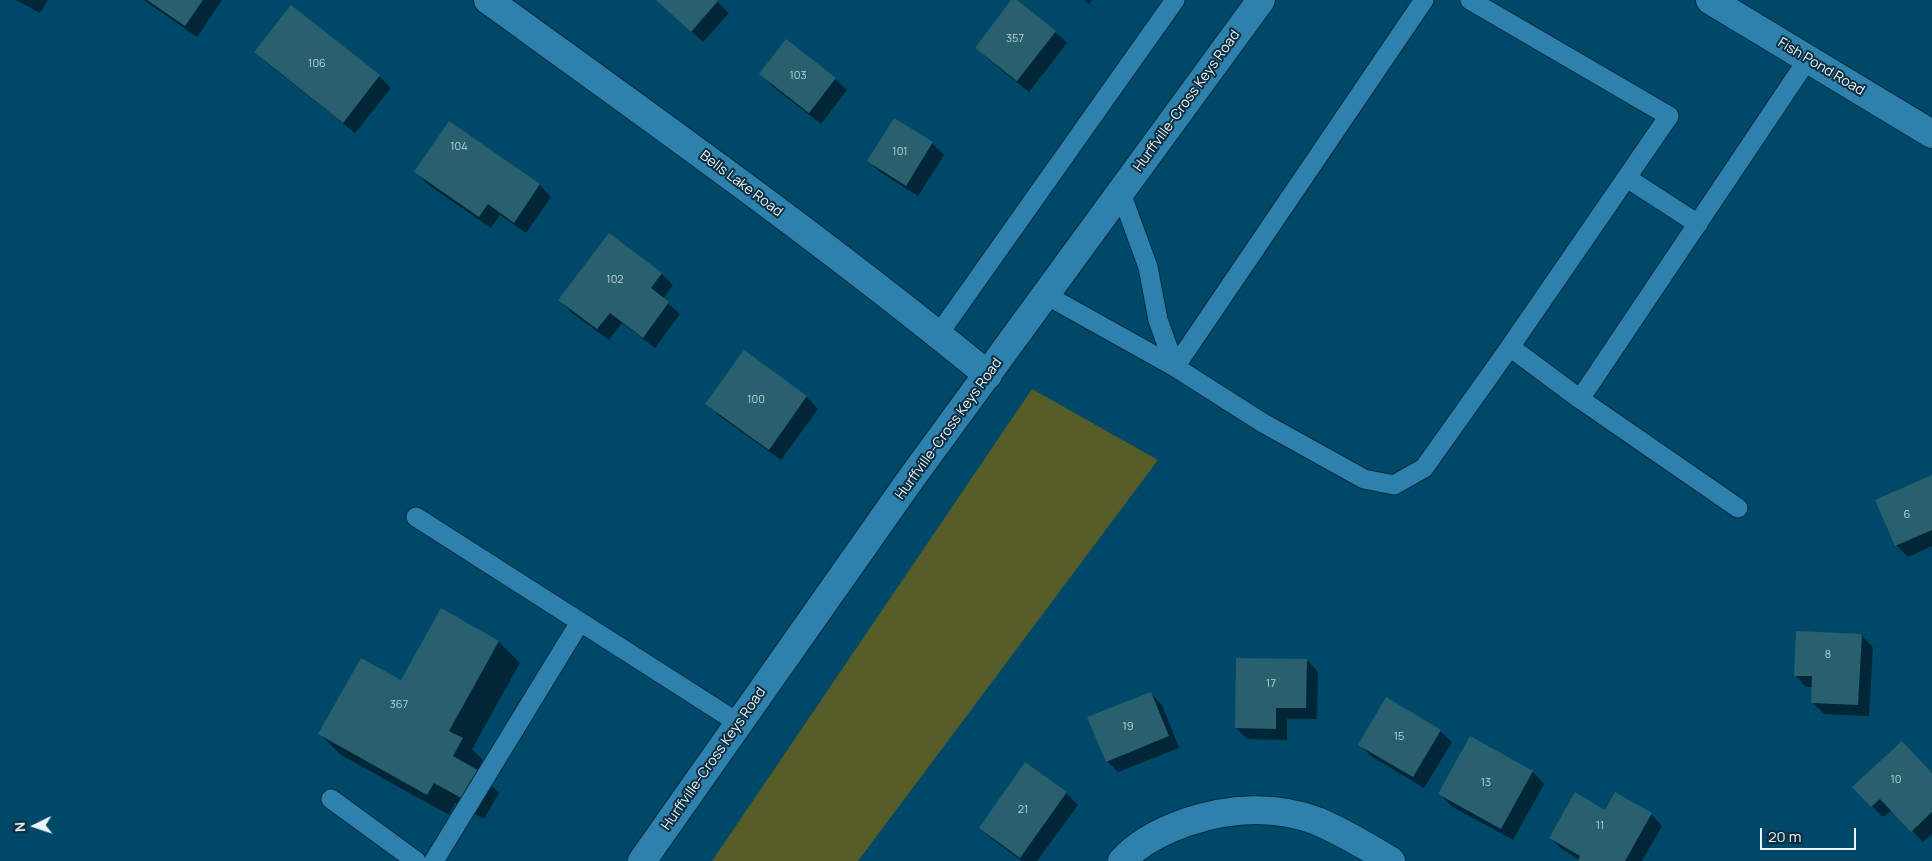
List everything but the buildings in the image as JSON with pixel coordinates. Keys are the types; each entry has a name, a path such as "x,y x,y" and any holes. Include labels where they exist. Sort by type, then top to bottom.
{"street":[{"name":"Bells Lake Road","path":"488,0 716,164 988,375"},
{"name":"Hurffville-Cross Keys Road","path":"642,861 910,480 1261,0"},
{"name":"Fish Pond Road","path":"1710,0 1932,134"},
{"path":"1122,861 1149,840 1176,826 1228,811 1256,810 1290,814 1317,821 1392,861"}],"lane":[{"path":"938,335 1175,0"},
{"path":"1175,367 1424,0"},
{"path":"1046,295 1175,367 1263,422 1364,479 1394,485 1424,468 1669,116 1470,0"},
{"path":"1580,399 1808,59"},
{"path":"1627,178 1698,224"},
{"path":"1120,193 1148,267 1158,320 1175,367"},
{"path":"1510,347 1580,399 1738,508"},
{"path":"416,518 740,724"},
{"path":"434,861 580,622"},
{"path":"330,799 416,861"}],"green space":[{"path":"1032,389 1158,460 858,861 712,861"}]}
